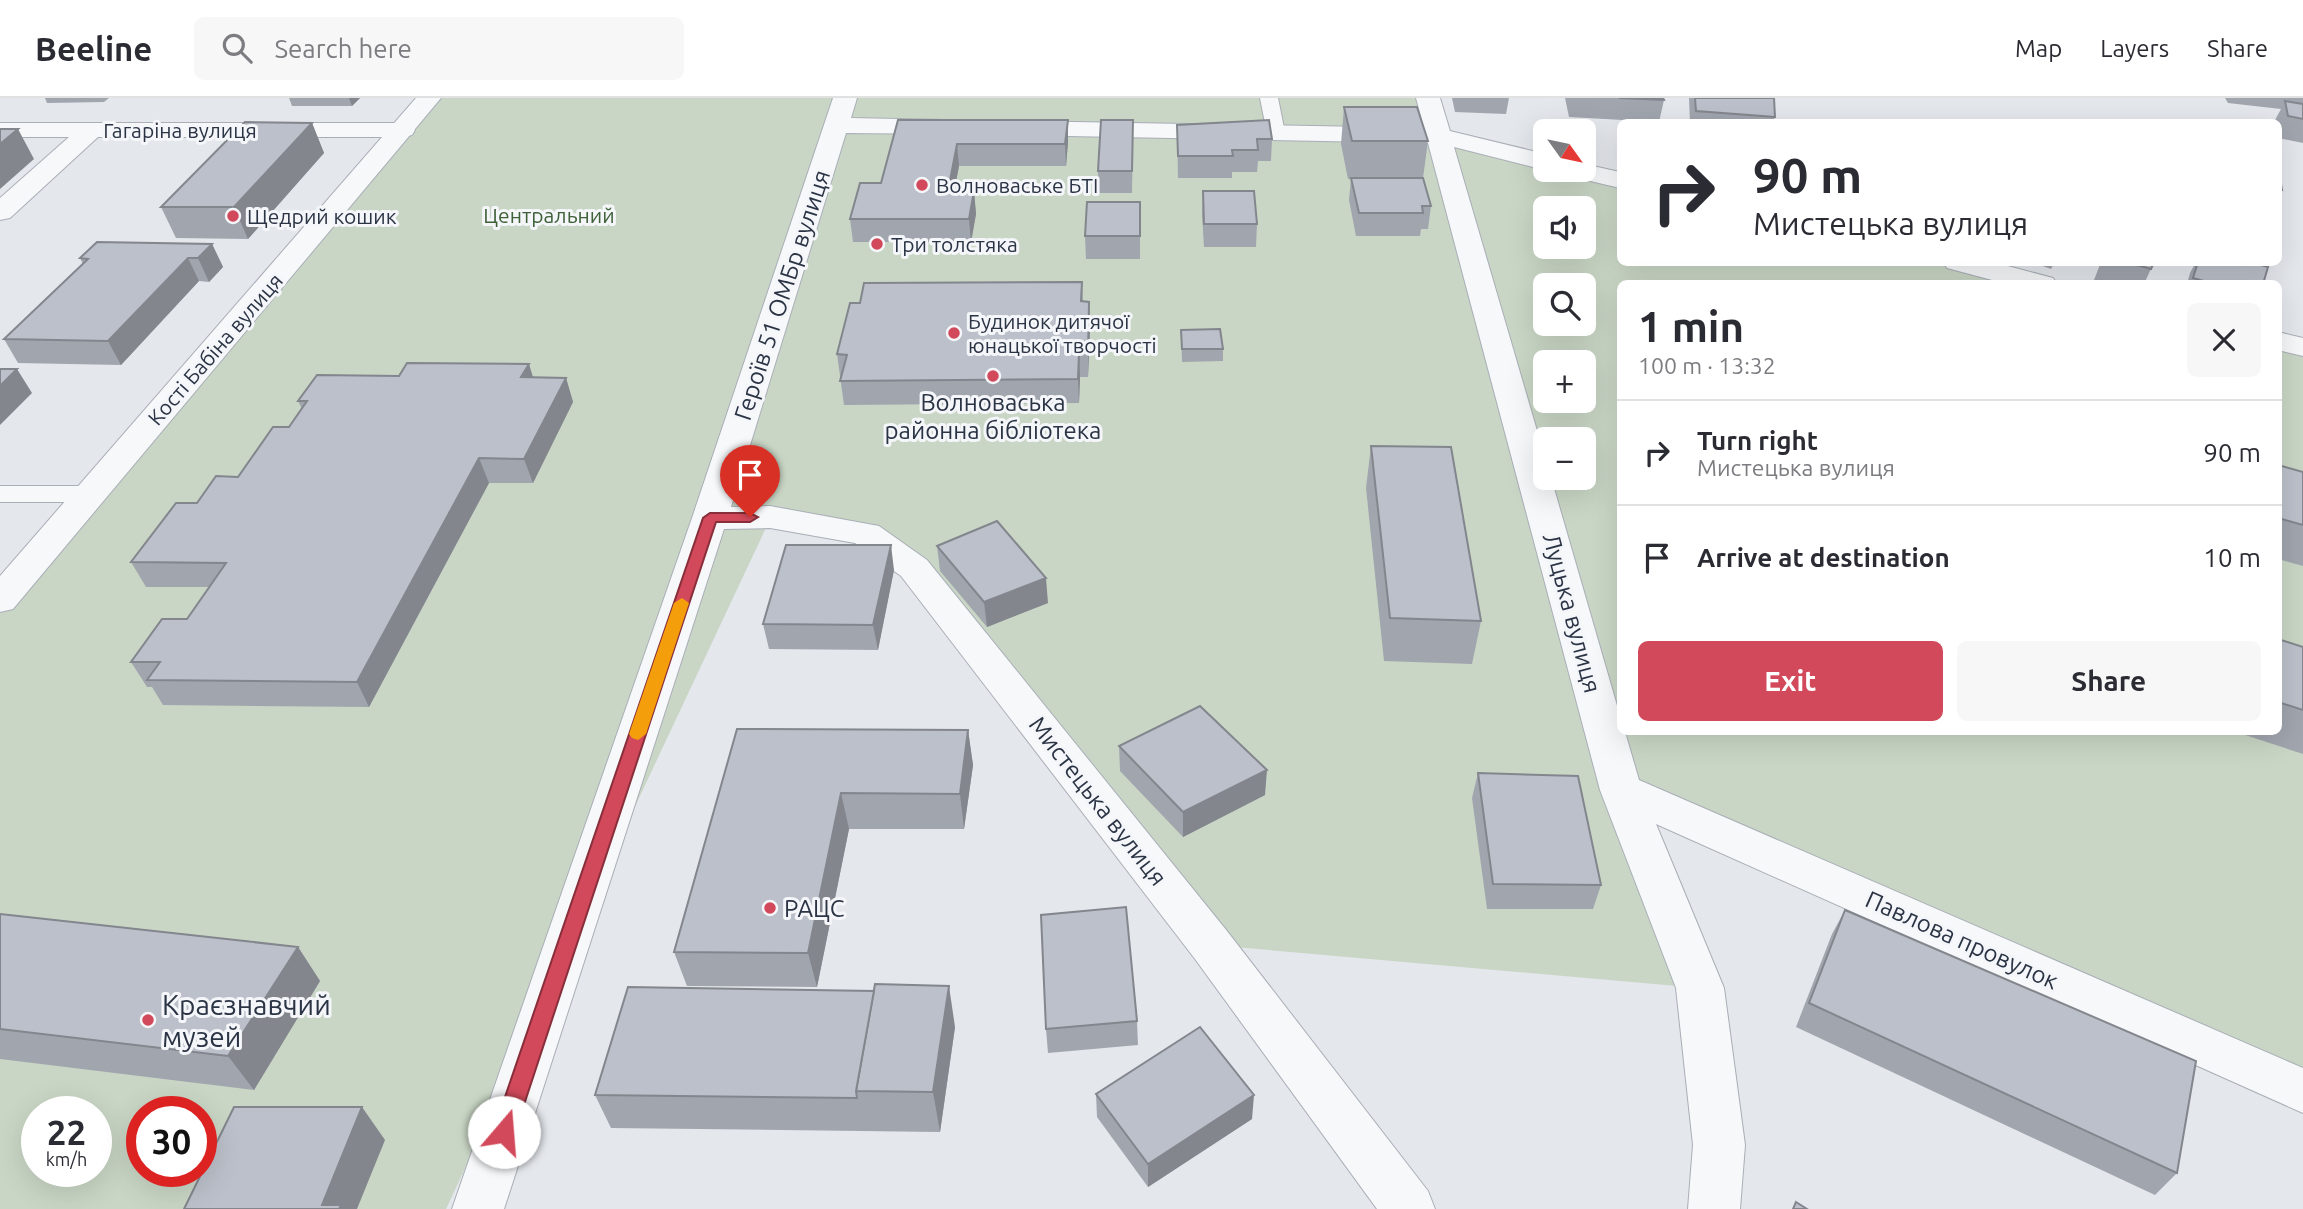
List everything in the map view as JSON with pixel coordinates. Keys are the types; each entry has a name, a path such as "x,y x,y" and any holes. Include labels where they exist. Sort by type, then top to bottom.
{"street":[{"name":"Кості Бабіна вулиця","path":"0,600 429,98"},
{"name":"Луцька вулиця","path":"1428,98 1621,790 1700,988 1719,1145 1714,1209"},
{"path":"841,111 981,127 1440,136 1533,159"},
{"name":"Героїв 51 ОМБр вулиця","path":"478,1209 710,518 841,111"},
{"name":"Гагаріна вулиця","path":"0,130 403,130"},
{"path":"0,212 92,130"},
{"path":"1596,174 1617,179"},
{"path":"1973,266 2027,280"},
{"path":"2282,342 2303,347"},
{"name":"Мистецька вулиця","path":"710,518 771,517 866,534 914,568 1211,945 1409,1209"},
{"name":"Павлова провулок","path":"1621,790 2303,1091"}],"lane":[{"path":"1269,98 1276,133"},
{"path":"0,494 91,494"}],"green space":[{"name":"Центральний","path":"429,98 1428,98 1440,136 1533,159 1533,182 1596,182 1596,174 1617,179 1617,266 1973,266 2031,280 1617,280 1617,735 2282,735 2282,342 2303,347 2303,1091 1622,790 1700,988 1211,945 866,534 771,517 446,1209 0,1209 0,600"}],"building":[{"path":"1619,98 1663,98 1664,100"},
{"path":"1695,98 1774,98 1775,117 1696,111"},
{"path":"2285,101 2303,104 2303,119 2288,116"},
{"path":"1344,107 1417,107 1428,141 1352,141"},
{"path":"898,120 1068,120 1065,144 957,144 948,191 974,191 969,219 850,219 860,183 881,183"},
{"path":"1101,120 1133,120 1132,171 1098,171"},
{"path":"1269,120 1272,139 1257,139 1258,150 1232,150 1233,156 1178,156 1177,125"},
{"path":"245,122 312,123 234,207 161,207"},
{"path":"0,129 18,129 0,144"},
{"path":"1351,178 1423,178 1431,206 1422,206 1423,213 1359,213"},
{"path":"1203,191 1254,191 1257,224 1204,224"},
{"path":"1087,202 1140,202 1140,236 1085,236"},
{"path":"97,242 212,244 198,258 188,258 108,341 4,339 88,259 80,258"},
{"path":"2197,266 2268,267 2264,280 2193,278"},
{"path":"1082,282 1081,301 1089,302 1088,353 1079,353 1078,379 840,381 847,355 837,354 850,303 860,303 864,283"},
{"path":"1220,329 1223,349 1182,349 1181,330"},
{"path":"407,363 529,364 521,377 566,378 524,459 479,458 357,682 147,680 160,662 131,662 162,619 187,619 226,563 131,562 176,503 197,503 216,476 238,477 273,427 289,427 307,401 298,401 317,375 399,376"},
{"path":"0,369 17,369 0,386"},
{"path":"1371,446 1451,447 1481,621 1390,618"},
{"path":"2282,466 2303,472 2303,525 2282,519"},
{"path":"997,521 1046,578 984,602 937,546"},
{"path":"786,545 891,545 873,625 763,624"},
{"path":"2282,640 2303,647 2303,710 2282,703"},
{"path":"1200,706 1267,770 1183,812 1119,746"},
{"name":"РАЦС","path":"737,729 968,730 960,794 841,793 808,953 674,952"},
{"path":"1478,773 1578,776 1601,885 1493,884"},
{"path":"1126,907 1137,1021 1046,1029 1041,915"},
{"path":"1845,910 2196,1061 2177,1173 1809,1003"},
{"name":"Краєзнавчий музей","path":"0,914 298,947 228,1056 0,1029"},
{"path":"875,984 949,986 933,1092 856,1091"},
{"path":"628,987 874,991 857,1098 595,1095"},
{"path":"1200,1027 1254,1095 1148,1164 1096,1094"},
{"path":"234,1107 362,1107 322,1205 341,1205 339,1209 184,1209 195,1187 217,1187 217,1142"},
{"path":"1796,1202 1807,1209 1793,1209"}],"slow traffic":[{"path":"638,734 682,603"}],"place":[{"name":"Волноваське БТІ","path":"922,185"},
{"name":"Щедрий кошик","path":"233,216"},
{"name":"Три толстяка","path":"877,244"},
{"name":"Будинок дитячої юнацької творчості","path":"954,333"},
{"name":"Волноваська районна бібліотека","path":"993,376"},
{"name":"РАЦС","path":"770,908"},
{"name":"Краєзнавчий музей","path":"148,1020"}],"route":[{"path":"504,1132 710,518 750,517"}]}
